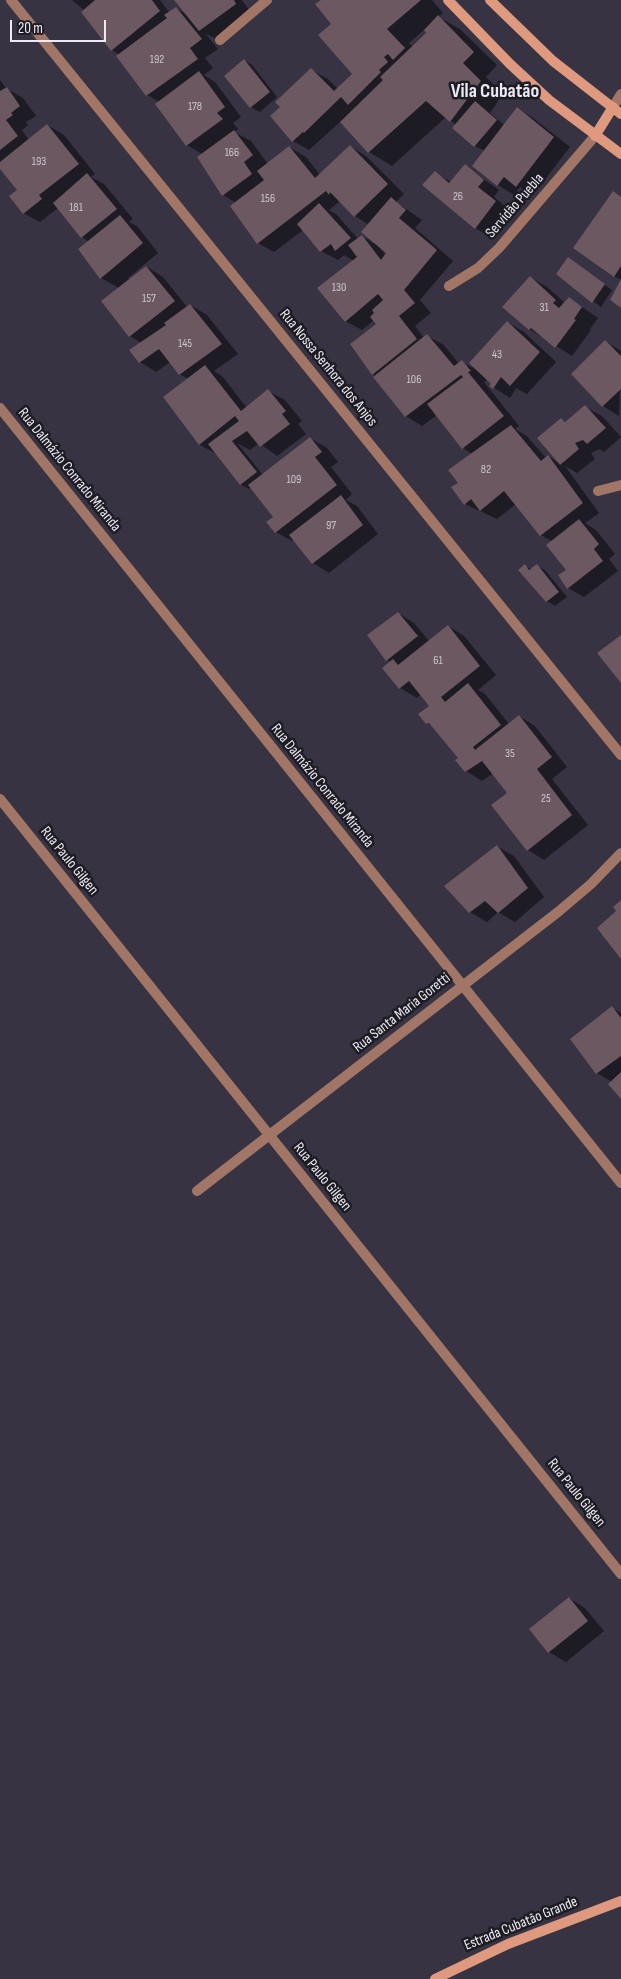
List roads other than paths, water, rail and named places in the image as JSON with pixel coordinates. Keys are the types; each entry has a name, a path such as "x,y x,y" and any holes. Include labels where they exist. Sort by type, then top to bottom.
{"street":[{"name":"Rua Nossa Senhora dos Anjos","path":"11,0 621,755"},
{"path":"220,40 267,0"},
{"path":"448,0 542,94 621,154"},
{"path":"490,0 553,61 617,110"},
{"path":"595,136 617,110 621,94"},
{"name":"Servidão Puebla","path":"449,286 478,268 499,248 595,136"},
{"name":"Rua Dalmázio Conrado Miranda","path":"0,408 621,1183"},
{"path":"598,491 621,485"},
{"name":"Rua Paulo Gilgen","path":"0,799 621,1574"},
{"name":"Rua Santa Maria Goretti","path":"197,1191 558,912 591,884 621,853"},
{"name":"Estrada Cubatão Grande","path":"435,1979 508,1944 621,1901"}],"district":[{"name":"Vila Cubatão","path":"495,92"}]}
